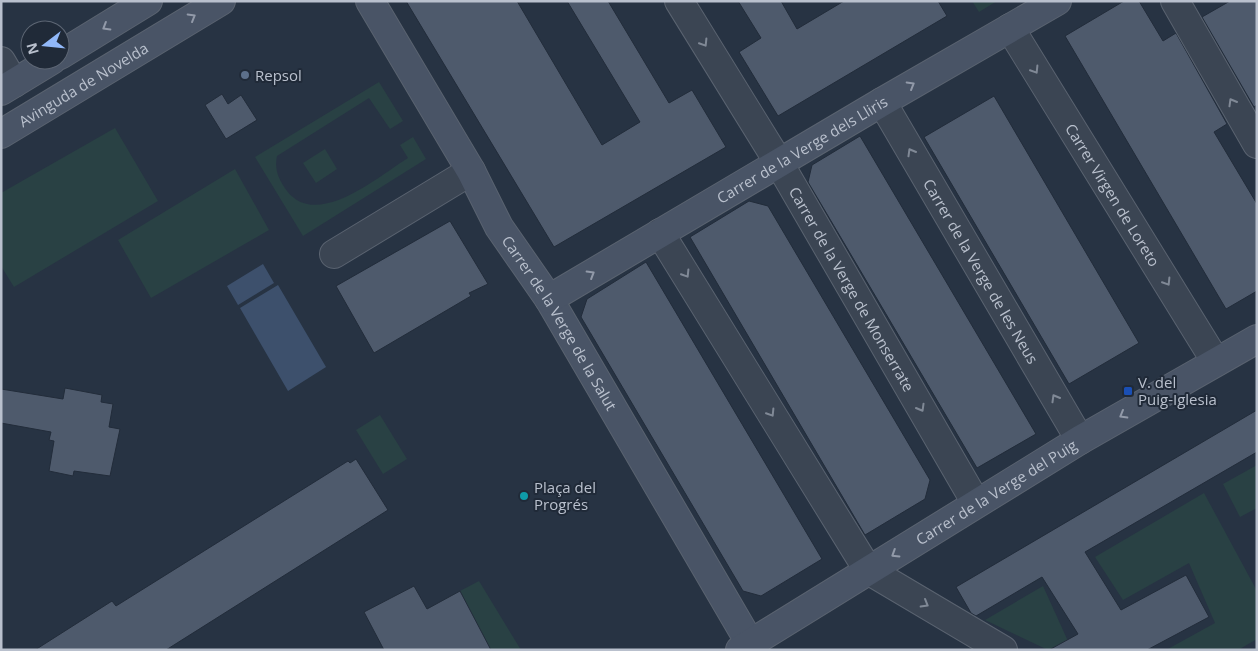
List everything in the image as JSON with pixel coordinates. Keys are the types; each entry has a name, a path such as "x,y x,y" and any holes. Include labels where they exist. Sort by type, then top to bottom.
{"street":[{"name":"Avinguda de Novelda","path":"70,49 148,1 164,34"},
{"name":"Avinguda de Novelda","path":"1,134 220,1"},
{"name":"Carrer de la Verge de la Salut","path":"370,1 471,171 498,227 549,299 745,647"},
{"name":"Carrer de la Verge de Monserrate","path":"679,1 779,164 976,503"},
{"name":"Carrer de la Verge dels Lliris","path":"549,299 1057,1"},
{"path":"1175,1 1257,144"},
{"name":"Carrer Virgen de Loreto","path":"1010,28 1216,362"},
{"path":"6,78 26,70"},
{"name":"Carrer de la Verge de les Neus","path":"882,102 1080,440"},
{"path":"334,254 471,171"},
{"path":"660,233 868,570 1003,650"},
{"name":"Carrer de la Verge del Puig","path":"745,647 1080,440 1257,338"}],"green space":[{"path":"972,1 997,1 979,12"},
{"path":"379,82 403,121 390,129 369,98 277,156 277,170 282,183 287,191 300,202 314,205 348,196 408,158 400,145 413,137 426,159 303,236 255,157"},
{"path":"115,128 158,201 14,287 1,266 1,193"},
{"path":"325,149 337,169 316,183 303,163"},
{"path":"235,169 269,230 151,298 118,240"},
{"path":"380,415 407,459 383,474 356,430"},
{"path":"1257,465 1257,508 1240,517 1223,484"},
{"path":"1204,493 1257,591 1257,639 1238,650 1166,650 1215,623 1189,563 1123,600 1095,557"},
{"path":"479,581 521,650 491,650 460,591"},
{"path":"1043,586 1072,650 1048,650 985,620"}],"water":[{"path":"263,264 274,283 238,305 227,286"},
{"path":"278,285 326,367 288,391 240,308"}],"building":[{"path":"406,1 517,1 602,145 640,122 567,1 608,1 669,103 692,90 726,147 554,247"},
{"path":"738,1 781,1 797,29 844,1 938,1 947,16 778,116 739,52 761,38"},
{"path":"1124,1 1139,1 1163,41 1176,33 1227,124 1214,132 1257,204 1257,291 1226,309 1065,36"},
{"path":"1230,1 1257,1 1257,105 1254,107 1202,17"},
{"path":"222,94 228,104 241,95 257,120 226,139 205,105"},
{"path":"994,96 1139,343 1069,384 924,137"},
{"path":"860,136 1036,434 977,468 808,182 812,165"},
{"path":"749,201 768,206 930,480 925,499 865,535 690,237"},
{"path":"450,221 488,284 469,293 471,296 374,353 336,286"},
{"path":"646,262 822,559 761,596 743,591 581,317 587,299"},
{"path":"65,388 102,395 101,402 113,404 109,427 120,429 110,476 74,471 73,476 49,471 54,441 49,440 51,432 1,423 1,389 63,399"},
{"path":"1257,410 1257,452 1085,552 1121,610 1186,575 1209,617 1147,650 1049,650 1078,634 1042,577 976,616 971,613 956,587"},
{"path":"356,459 388,510 166,650 35,650 112,601 116,606 348,461 350,463"},
{"path":"414,586 427,609 460,591 491,650 384,650 364,612"}],"place":[{"name":"Repsol","path":"245,75"},
{"name":"V. del Puig-Iglesia","path":"1128,391"},
{"name":"Plaça del Progrés","path":"524,496"}]}
